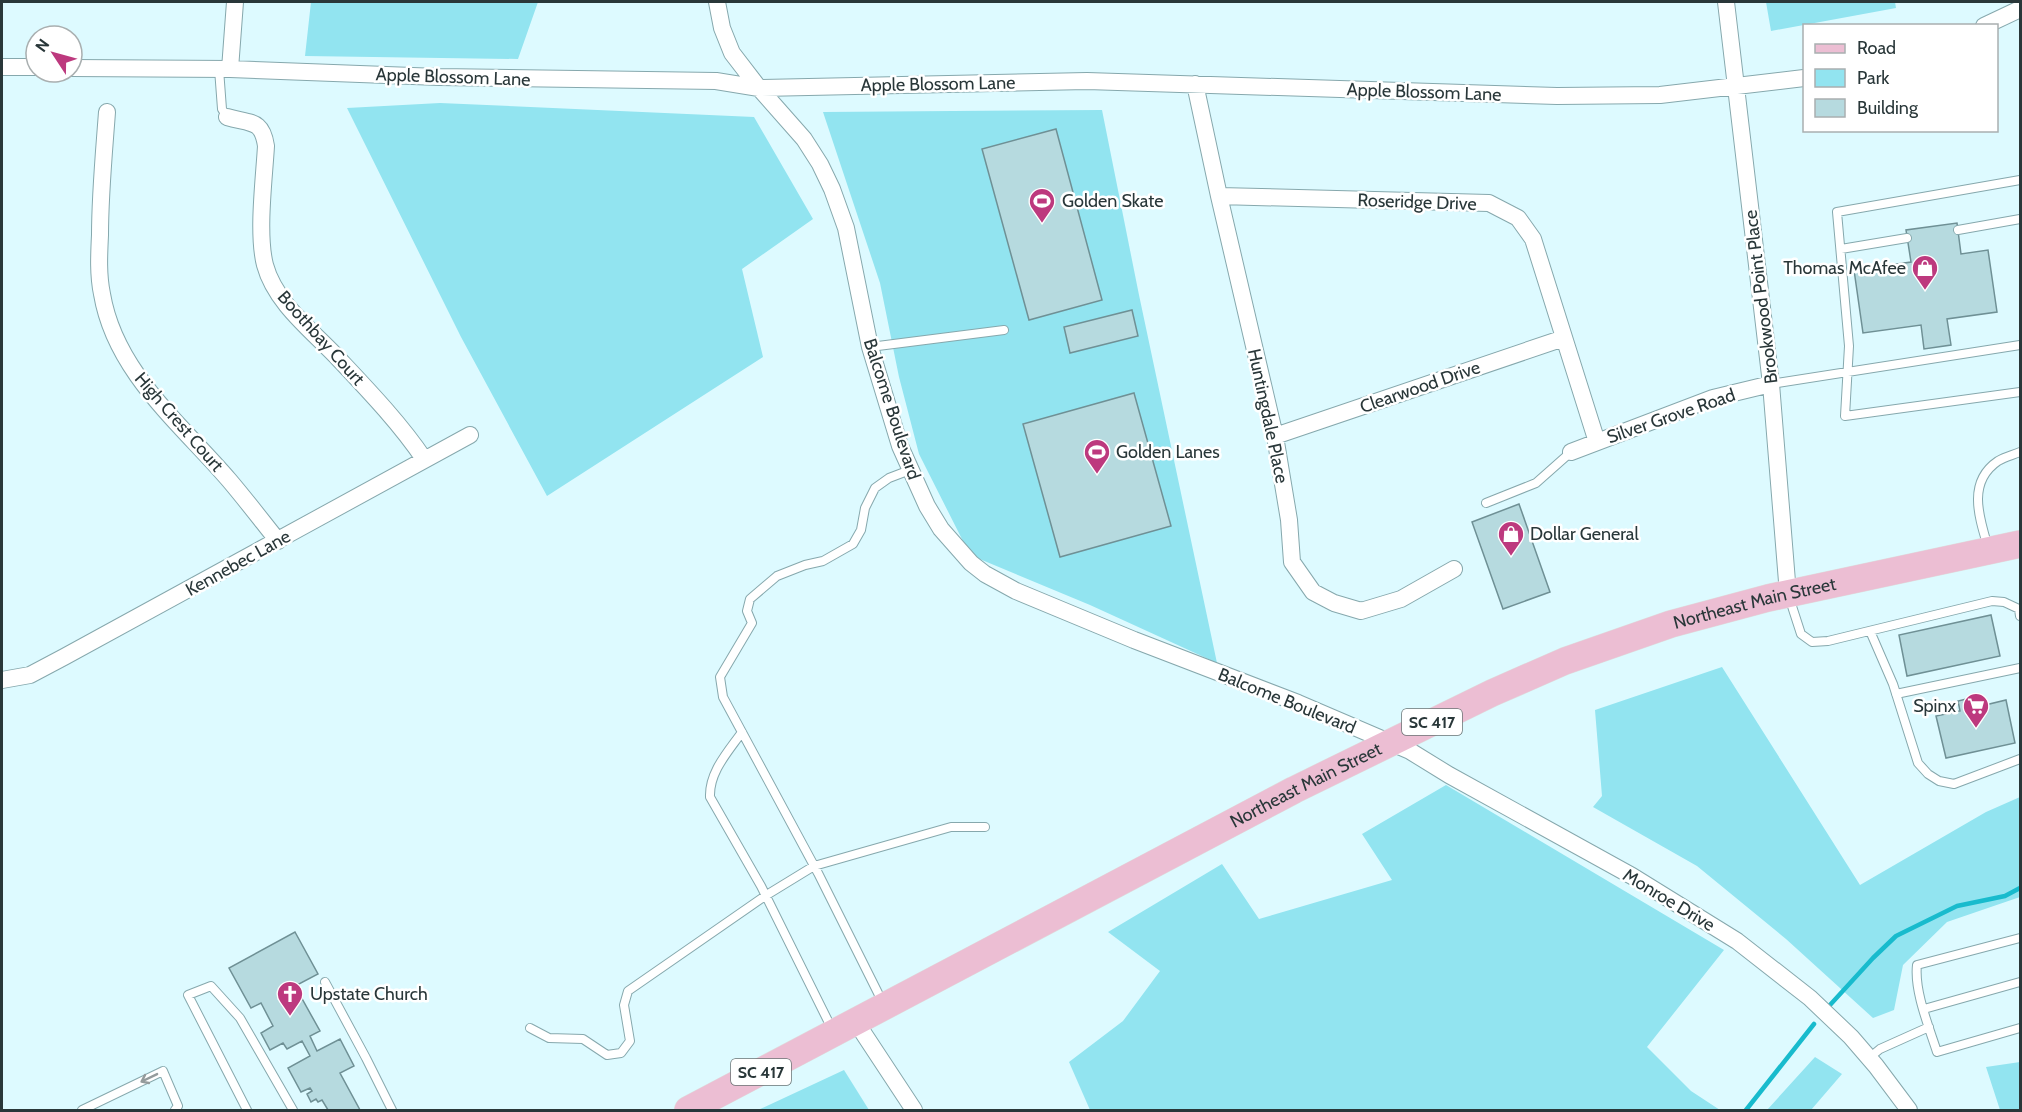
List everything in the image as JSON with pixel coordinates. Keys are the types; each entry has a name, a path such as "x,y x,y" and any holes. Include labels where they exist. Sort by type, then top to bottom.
{"main road":[{"name":"Northeast Main Street","path":"845,1028 1175,853 1389,743 1492,693 1565,662 1671,624 1788,594 2020,544"},
{"name":"SC 417","path":"688,1110 845,1028"}],"street":[{"path":"225,69 235,2"},
{"name":"Balcome Boulevard","path":"717,2 722,28 732,53 804,139 832,189 846,228 870,347 900,446 927,506 941,529 971,563 1000,583 1134,640 1298,703 1389,743"},
{"name":"Brookwood Point Place","path":"1726,2 1771,384 1788,594"},
{"path":"1988,24 2020,9"},
{"path":"2,67 24,67"},
{"name":"Apple Blossom Lane","path":"84,68 225,69 439,77 716,81 759,88 1087,81 1557,96 1660,95 1803,78"},
{"name":"Huntingdale Place","path":"1195,84 1275,436 1289,520 1292,562 1313,592 1334,603 1361,611 1401,599 1455,569"},
{"name":"High Crest Court","path":"107,112 100,202 99,269 108,320 130,365 152,395 230,481 278,541"},
{"name":"Boothbay Court","path":"227,117 260,127 264,132 266,146 262,247 265,265 275,288 290,308 412,441 424,459"},
{"name":"Roseridge Drive","path":"1219,196 1489,203 1518,218 1533,239 1597,442"},
{"name":"Clearwood Drive","path":"1275,436 1564,338"},
{"name":"Silver Grove Road","path":"1571,452 1713,398 1771,384"},
{"name":"Kennebec Lane","path":"2,680 30,675 470,435"},
{"name":"Monroe Drive","path":"1389,743 1410,751 1632,876 1737,941 1810,998 1851,1038 1909,1110"},
{"path":"845,1028 914,1110"}],"lane":[{"path":"225,69 222,109 227,117"},
{"path":"2020,180 1837,212 1849,346 1845,416 2020,392"},
{"path":"1958,230 2020,219"},
{"path":"1841,249 1907,238"},
{"path":"870,347 1004,330"},
{"path":"1771,384 2020,345"},
{"path":"1485,503 1536,483 1571,452"},
{"path":"1989,551 1977,507 1979,483 1986,472 1999,460 2020,452"},
{"path":"885,1007 814,866 723,697 720,677 752,623 747,611 750,600 777,576 805,564 823,561 853,544 861,530 865,508 875,488 889,478 910,470"},
{"path":"1788,594 1801,634 1812,642 1828,641 1992,601 2004,602 2019,609 2020,616"},
{"path":"1870,631 1896,694 1918,763 1928,774 1940,781 1954,784 2020,759"},
{"path":"1896,694 2020,668"},
{"path":"742,732 721,762 710,784 710,797 765,896 845,1028"},
{"path":"530,1028 549,1038 583,1039 607,1055 621,1053 630,1041 624,1005 628,991 765,896 814,866 951,827 985,827"},
{"path":"2020,938 1917,965 1916,976 1937,1052 2020,1028"},
{"path":"325,982 392,1110"},
{"path":"1924,1009 2020,982"},
{"path":"247,1110 188,994 211,986 233,1010 240,1018 293,1110"},
{"path":"1869,1058 1880,1049 1929,1027"},
{"path":"82,1110 163,1071 178,1106 175,1110"}],"green space":[{"path":"311,2 538,2 518,59 305,56"},
{"path":"1766,2 1895,2 1896,8 1771,31"},
{"path":"440,103 754,117 813,219 742,269 763,357 547,496 461,337 347,108"},
{"path":"1102,110 1217,663 1090,605 970,555 919,454 899,377 880,283 823,112"},
{"path":"1722,667 1860,885 1986,812 2020,797 2020,897 1947,922 1903,965 1894,1010 1873,1018 1786,939 1697,866 1593,807 1602,796 1595,710"},
{"path":"1446,785 1724,950 1647,1047 1691,1091 1720,1110 1090,1110 1069,1062 1123,1021 1160,971 1108,932 1222,864 1259,919 1392,880 1362,834"},
{"path":"1815,1057 1842,1074 1811,1110 1767,1110"},
{"path":"2020,1062 2020,1110 2000,1110 1986,1067"},
{"path":"844,1070 869,1110 758,1110"}],"building":[{"name":"Golden Skate","path":"1056,129 1102,300 1029,320 982,149"},
{"name":"Thomas McAfee","path":"1957,223 1961,254 1988,250 1997,312 1947,319 1951,345 1924,349 1921,325 1863,333 1854,270 1911,262 1906,230"},
{"path":"1132,310 1138,336 1070,353 1064,327"},
{"name":"Golden Lanes","path":"1134,393 1171,526 1060,557 1023,424"},
{"name":"Dollar General","path":"1519,504 1550,592 1503,609 1472,522"},
{"name":"Spinx","path":"1991,615 2000,656 1907,676 1899,635"},
{"name":"Spinx","path":"1979,696 1981,706 2006,700 2015,743 1946,758 1936,716 1960,711 1958,701"},
{"name":"Upstate Church","path":"295,932 318,974 295,986 320,1031 310,1036 317,1051 340,1039 354,1066 340,1073 360,1110 328,1110 322,1100 318,1102 316,1099 311,1102 307,1094 312,1091 310,1088 301,1092 288,1068 310,1056 302,1041 287,1049 283,1043 270,1050 261,1033 273,1026 261,1003 251,1008 229,968"}],"waterway":[{"path":"1830,1005 1896,936 1957,906 2005,896 2020,888"},
{"path":"1746,1110 1814,1024"}],"place":[{"name":"Golden Skate","path":"1042,224"},
{"name":"Thomas McAfee","path":"1925,291"},
{"name":"Golden Lanes","path":"1097,475"},
{"name":"Dollar General","path":"1511,557"},
{"name":"Spinx","path":"1976,729"},
{"name":"Upstate Church","path":"290,1017"}]}
